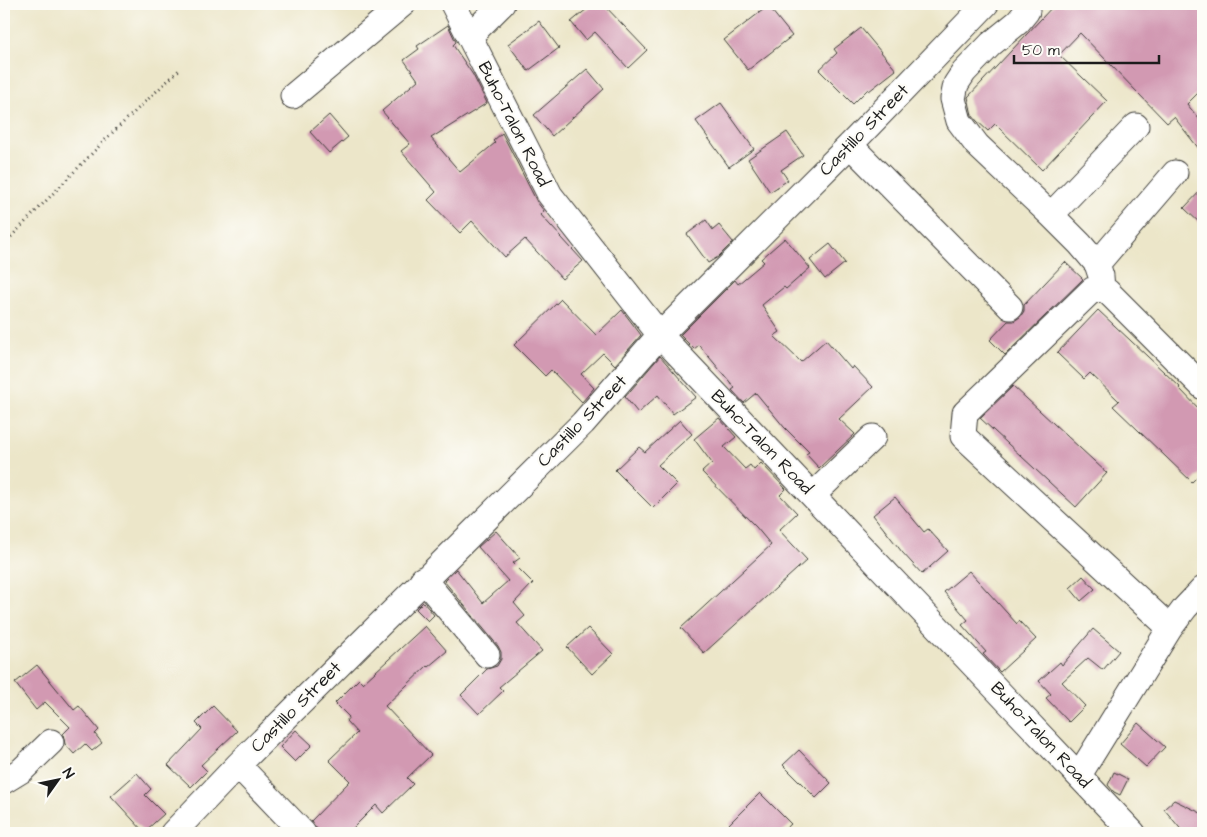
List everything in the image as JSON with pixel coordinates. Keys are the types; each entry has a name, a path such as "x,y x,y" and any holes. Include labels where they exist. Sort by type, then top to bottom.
{"street":[{"path":"293,96 403,4"},
{"name":"Buho-Talon Road","path":"453,4 550,195 660,335 1132,833"},
{"path":"470,36 502,4"},
{"name":"Castillo Street","path":"173,833 238,764 583,423 660,335 850,145 986,4"},
{"path":"1027,4 1027,11 1018,22 991,44 964,72 956,84 953,99 959,121 977,144 1051,215 1097,264 1101,276 1102,289"},
{"path":"1051,215 1136,126"},
{"path":"850,145 1010,307"},
{"path":"1097,264 1175,173"},
{"path":"1170,628 963,436 965,413 1092,290 1102,289 1108,292 1203,387"},
{"path":"813,495 873,438"},
{"path":"424,579 487,655"},
{"path":"1079,775 1170,628 1203,589"},
{"path":"4,781 22,770 51,742"},
{"path":"238,764 303,833"}],"path":[{"path":"4,244 109,136 179,70"}],"building":[{"path":"593,4 603,4 647,50 628,68 595,32 586,40 571,22"},
{"path":"1055,4 1203,4 1203,88 1187,104 1203,124 1203,154 1174,117 1167,123 1080,33 1059,55 1107,101 1042,170 995,124 988,131 977,121 972,115 968,97"},
{"path":"768,6 792,36 748,70 724,40"},
{"path":"539,21 559,48 528,71 508,44"},
{"path":"448,25 456,42 453,45 473,75 487,103 431,138 460,172 495,143 493,141 502,133 537,202 544,211 540,214 583,261 562,279 525,239 505,257 472,221 460,233 428,200 436,192 401,151 410,144 382,111 418,80 404,60 419,49 417,46"},
{"path":"861,28 896,70 869,91 868,89 853,104 819,70 837,53 834,49"},
{"path":"587,69 604,89 552,136 534,115"},
{"path":"721,103 754,149 729,167 696,121"},
{"path":"329,115 348,137 329,153 310,132"},
{"path":"787,132 803,155 781,170 788,180 770,192 748,159"},
{"path":"1203,188 1203,226 1184,208"},
{"path":"706,220 713,230 719,225 733,242 718,257 708,263 687,234"},
{"path":"785,238 810,268 786,289 784,287 762,305 780,332 774,336 801,362 826,340 851,369 853,366 873,387 839,419 855,434 819,468 806,454 809,452 784,427 756,393 744,403 732,390 735,388 699,345 694,349 680,335 735,280 738,284 764,262 761,259"},
{"path":"830,244 845,263 825,279 810,260"},
{"path":"1065,262 1083,279 1005,355 990,340 1008,321 1014,321 1020,317 1024,311 1024,305"},
{"path":"561,299 596,335 622,310 641,335 615,365 603,353 581,374 594,388 582,402 551,370 545,376 514,345"},
{"path":"1098,310 1180,387 1203,413 1203,471 1192,482 1113,406 1119,401 1090,373 1084,379 1057,353"},
{"path":"660,356 696,397 673,414 658,395 638,413 625,397"},
{"path":"1013,386 1107,473 1076,507 980,418"},
{"path":"719,418 736,437 724,447 745,469 750,465 754,470 761,463 786,489 780,495 797,513 779,530 807,560 704,653 681,628 771,545 702,472 712,463 694,439"},
{"path":"680,420 692,434 658,465 677,484 653,508 615,470 639,447 645,452"},
{"path":"895,497 924,532 928,529 948,551 922,574 873,515"},
{"path":"496,531 520,558 513,563 533,583 514,603 525,616 517,623 542,651 499,687 503,691 479,714 461,695 487,669 497,666 501,659 501,652 444,581 456,569 483,603 508,581 478,547"},
{"path":"969,571 1017,624 1019,621 1036,639 1000,672 983,654 986,652 962,625 968,620 944,592"},
{"path":"1083,576 1095,589 1081,601 1070,588"},
{"path":"423,602 434,615 428,621 416,609"},
{"path":"425,626 447,651 427,666 385,706 431,755 407,778 413,784 383,813 376,805 348,833 320,833 311,821 350,781 329,760 357,733 346,721 349,717 335,703 359,679 363,683"},
{"path":"588,628 613,654 592,674 567,647"},
{"path":"1093,629 1119,651 1103,670 1088,658 1062,682 1085,706 1069,722 1046,698 1051,694 1039,681 1060,662 1062,665"},
{"path":"37,665 74,710 79,706 99,730 95,734 102,743 92,751 85,744 74,754 65,744 63,734 70,727 45,702 36,710 15,683"},
{"path":"213,706 237,731 201,765 207,771 191,787 168,765 202,729 196,723"},
{"path":"1138,723 1165,747 1146,767 1120,744"},
{"path":"296,730 312,745 295,762 280,747"},
{"path":"799,750 831,783 816,798 783,765"},
{"path":"1114,772 1128,779 1120,795 1114,792 1108,785"},
{"path":"137,773 151,789 145,795 164,814 144,832 111,796"},
{"path":"760,793 791,824 781,833 738,833 729,824"},
{"path":"1174,800 1203,814 1203,833 1184,833 1164,809"}]}
